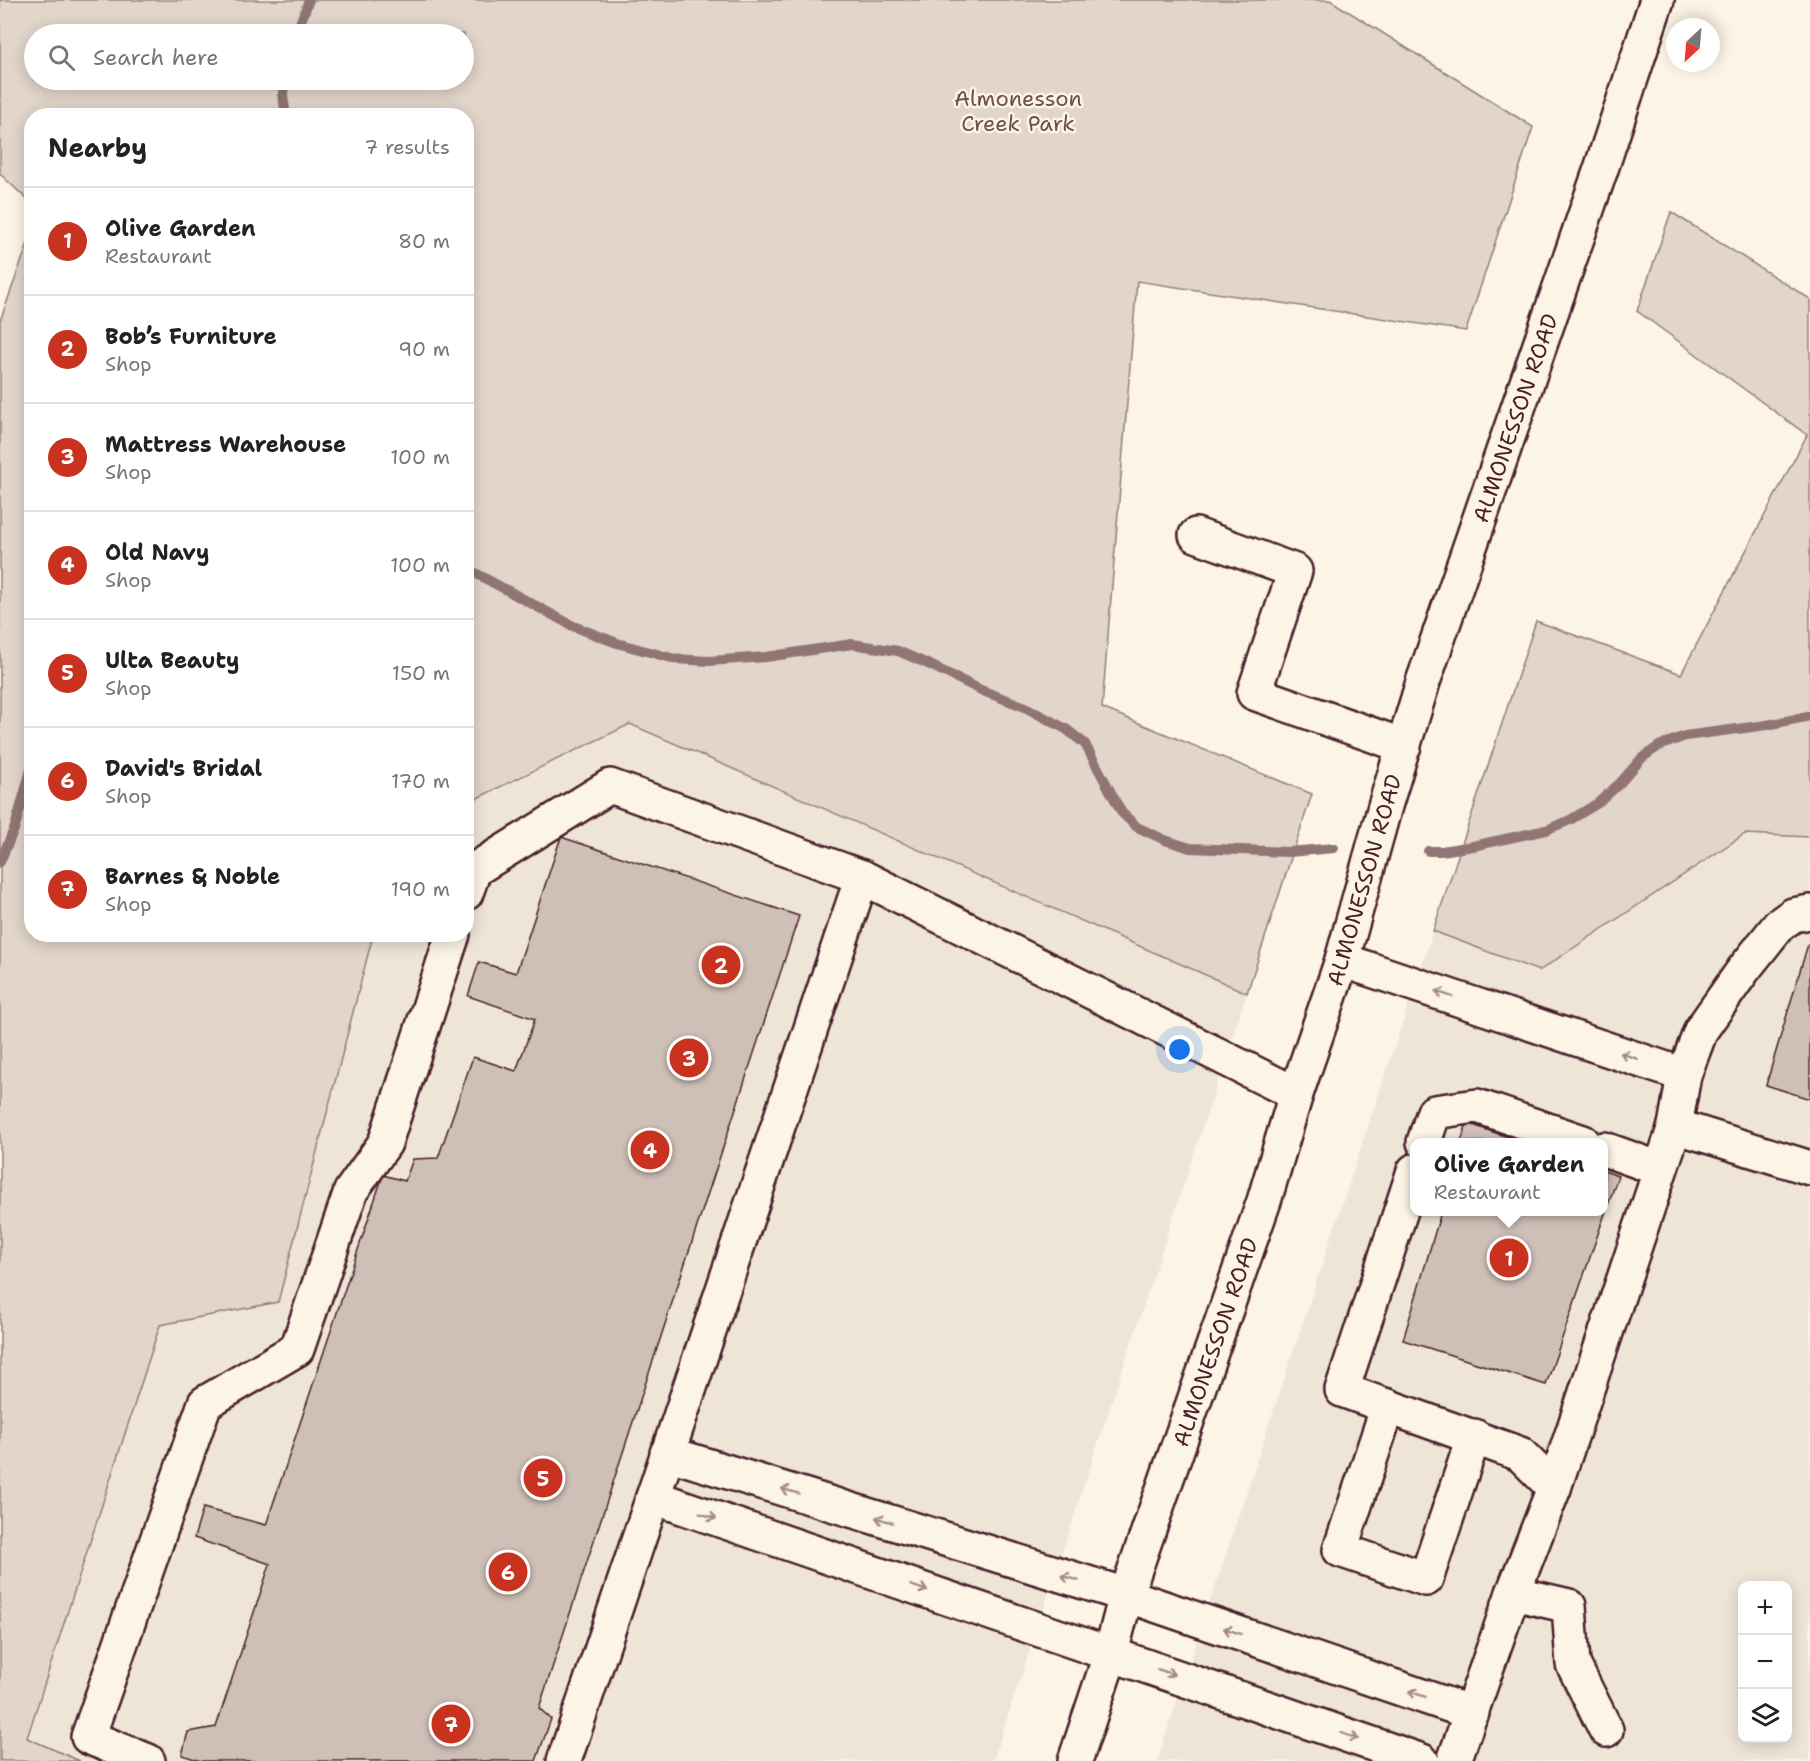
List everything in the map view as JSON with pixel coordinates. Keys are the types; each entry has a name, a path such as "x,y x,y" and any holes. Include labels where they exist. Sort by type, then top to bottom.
{"street":[{"name":"ALMONESSON ROAD","path":"1075,1761 1111,1653 1126,1595 1264,1201 1296,1094 1342,960 1423,682 1601,169 1657,0"},
{"path":"1196,536 1295,571 1254,693 1404,746"},
{"path":"474,870 610,786 862,877 1296,1094"},
{"path":"564,1761 862,877"},
{"path":"1454,1761 1513,1593 1554,1488 1675,1126 1684,1075 1701,1030 1744,969 1779,925 1793,915 1810,912"},
{"path":"148,1761 88,1737 206,1402 297,1349 351,1191 385,1143 450,942"},
{"path":"1342,960 1684,1075"},
{"path":"1426,1138 1434,1112 1477,1106 1569,1138"},
{"path":"1675,1126 1810,1168"},
{"path":"1608,1150 1660,1169"},
{"path":"1410,1183 1342,1390 1520,1454 1554,1488"},
{"path":"1388,1406 1340,1550 1426,1579 1474,1436"},
{"path":"668,1453 1126,1595 1472,1713"},
{"path":"653,1497 1422,1761"},
{"path":"1513,1593 1569,1606 1573,1664 1606,1730"}],"shaded area":[{"path":"630,724 1247,993 993,1761 80,1761 27,1739 160,1325 278,1302 371,942 474,942 474,800"},
{"path":"1745,834 1810,837 1810,1761 1157,1761 1433,931 1539,971"}],"green space":[{"name":"Almonesson Creek Park","path":"0,0 1330,0 1533,127 1466,331 1137,281 1102,708 1312,794 1247,993 630,724 474,800 474,108 24,108 24,196 0,174"},
{"path":"1671,212 1810,299 1810,837 1745,834 1539,971 1433,931 1536,621 1681,674 1807,435 1637,311"},
{"path":"24,254 24,942 371,942 278,1302 160,1325 27,1738 80,1761 0,1761 0,321"}],"building":[{"path":"561,837 799,916 539,1708 551,1719 536,1761 201,1761 182,1755 188,1732 216,1727 270,1564 194,1538 203,1508 266,1525 383,1175 405,1181 413,1159 438,1158 473,1057 516,1071 535,1019 468,996 479,962 516,973"},
{"path":"1808,944 1810,945 1810,1099 1766,1085"},
{"path":"1467,1123 1510,1138 1462,1138"},
{"path":"1608,1172 1618,1176 1608,1205"},
{"path":"1440,1216 1604,1216 1546,1385 1403,1340"}],"waterway":[{"path":"300,24 309,0"},
{"path":"283,90 285,108"},
{"path":"474,572 573,626 617,643 675,659 709,661 766,657 852,644 898,651 983,691 1023,706 1066,729 1085,744 1122,813 1137,827 1165,840 1190,848 1289,852 1334,848"},
{"path":"1428,851 1473,846 1546,830 1570,820 1598,803 1642,758 1659,746 1685,736 1767,725 1810,716"},
{"path":"0,862 15,827 24,795"}],"place":[{"name":"Bob’s Furniture","path":"721,965"},
{"name":"Mattress Warehouse","path":"689,1058"},
{"name":"Old Navy","path":"650,1150"},
{"name":"Olive Garden","path":"1509,1258"},
{"name":"Ulta Beauty","path":"543,1478"},
{"name":"David's Bridal","path":"508,1572"},
{"name":"Barnes & Noble","path":"451,1724"}]}
